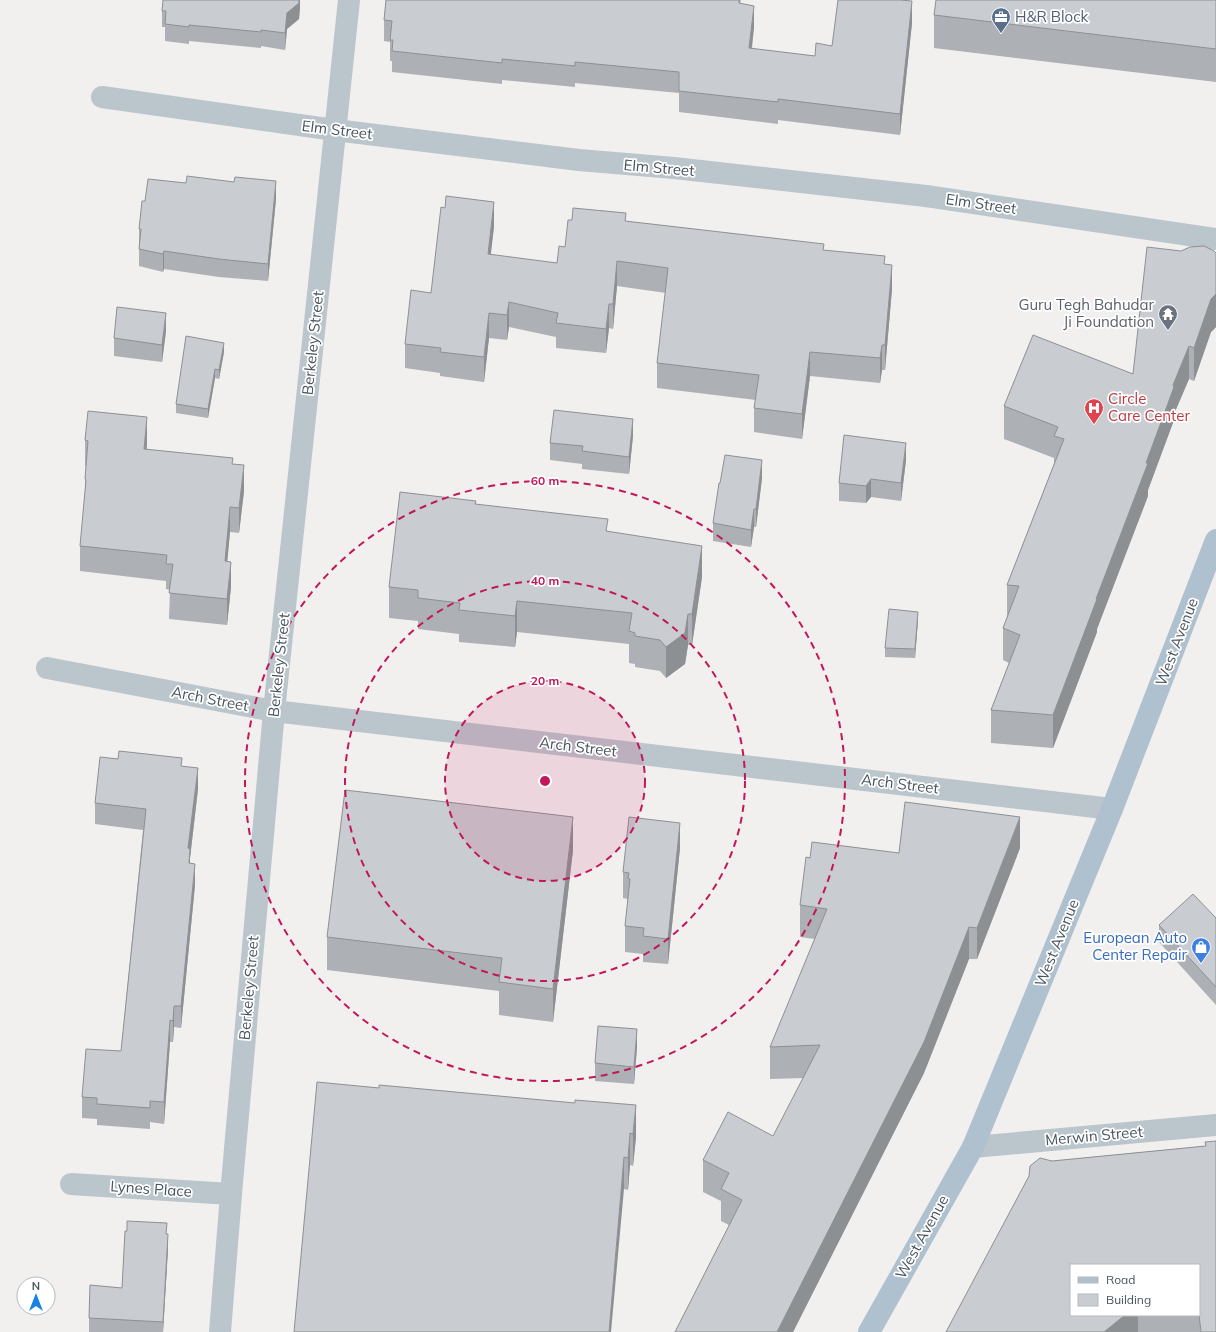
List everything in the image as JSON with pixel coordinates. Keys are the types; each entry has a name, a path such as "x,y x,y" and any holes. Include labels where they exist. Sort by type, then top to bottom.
{"main road":[{"name":"West Avenue","path":"869,1332 973,1147 1112,809 1216,540"}],"street":[{"name":"Berkeley Street","path":"220,1332 274,712 349,0"},
{"name":"Elm Street","path":"102,97 335,130 579,160 674,168 926,196 1216,239"},
{"name":"Arch Street","path":"47,668 274,712 1112,809"},
{"name":"Merwin Street","path":"973,1147 1216,1125"},
{"name":"Lynes Place","path":"71,1184 231,1194"}],"building":[{"path":"163,0 299,0 299,3 287,13 285,33 165,24 166,11 162,11"},
{"path":"386,0 739,0 739,3 754,6 749,48 815,56 816,43 832,46 838,0 912,1 900,114 778,99 778,102 679,91 679,72 575,62 575,66 502,59 502,63 392,51 393,40 390,40 392,21 384,20"},
{"path":"936,0 1216,0 1216,49 934,15"},
{"path":"187,176 234,182 235,177 276,181 268,264 164,251 163,254 139,249 141,229 139,229 142,201 145,201 148,179 186,183"},
{"path":"446,196 494,202 488,254 557,263 559,246 565,247 568,220 572,220 573,208 626,213 625,221 824,244 823,250 885,256 884,264 892,265 885,345 882,345 880,358 810,352 802,414 754,408 759,375 657,363 668,268 617,261 613,304 609,304 606,329 556,323 558,313 509,302 507,315 489,313 484,357 440,352 441,348 405,344 411,290 431,293 441,207 445,208"},
{"path":"1204,246 1216,253 1216,294 1211,299 1194,348 1189,346 1173,385 1174,387 1146,463 1148,463 1053,715 991,710 1020,635 1003,628 1019,586 1007,585 1064,439 1054,436 1058,427 1004,406 1033,335 1133,374 1147,247 1181,251 1190,247"},
{"path":"117,307 166,313 162,345 114,338"},
{"path":"186,336 224,343 219,370 215,369 208,409 176,404"},
{"path":"554,410 633,419 629,457 582,451 583,446 550,443"},
{"path":"88,411 147,417 144,449 233,458 232,464 244,465 239,508 230,507 225,561 231,562 227,599 169,593 173,564 166,564 167,555 80,546 86,480 88,441 85,440"},
{"path":"844,435 906,443 901,483 871,479 866,486 839,483"},
{"path":"725,455 762,460 756,509 754,509 751,530 713,523"},
{"path":"400,492 476,501 475,504 608,519 606,531 702,546 692,614 688,614 685,633 666,647 660,640 635,636 635,633 629,631 632,613 517,601 515,616 459,610 460,603 418,598 418,590 389,587"},
{"path":"889,609 918,612 915,649 885,648"},
{"path":"119,751 182,758 181,766 198,768 188,848 190,849 189,863 195,864 181,1006 174,1006 173,1021 170,1020 164,1102 150,1101 150,1108 97,1104 97,1098 82,1097 86,1049 121,1051 146,809 95,803 100,757 118,759"},
{"path":"345,790 573,817 553,989 499,982 502,958 327,937"},
{"path":"905,802 1020,817 977,928 969,927 924,1042 777,1332 675,1332 742,1200 721,1189 729,1173 703,1160 728,1112 773,1136 820,1045 770,1047 827,909 800,905 806,857 810,858 812,842 899,853"},
{"path":"629,817 680,823 668,939 643,936 644,928 625,926 630,879 628,878 629,873 623,872"},
{"path":"1193,894 1216,918 1216,987 1159,925"},
{"path":"598,1026 637,1029 634,1067 595,1063"},
{"path":"317,1082 379,1088 379,1085 575,1103 575,1100 636,1105 633,1134 630,1133 628,1158 624,1157 609,1332 294,1332"},
{"path":"1216,1141 1216,1332 1201,1332 1199,1316 1200,1264 1070,1264 1070,1316 1124,1316 1104,1332 946,1332 1029,1176 1030,1166 1040,1158 1052,1161 1206,1146 1205,1142"},
{"path":"127,1221 167,1223 166,1234 168,1234 163,1322 89,1318 90,1285 122,1288 125,1231 127,1231"}],"place":[{"name":"H&R Block","path":"1001,34"},
{"name":"Guru Tegh Bahudar Ji Foundation","path":"1168,331"},
{"name":"Circle Care Center","path":"1094,425"},
{"name":"European Auto Center Repair","path":"1201,964"}]}
